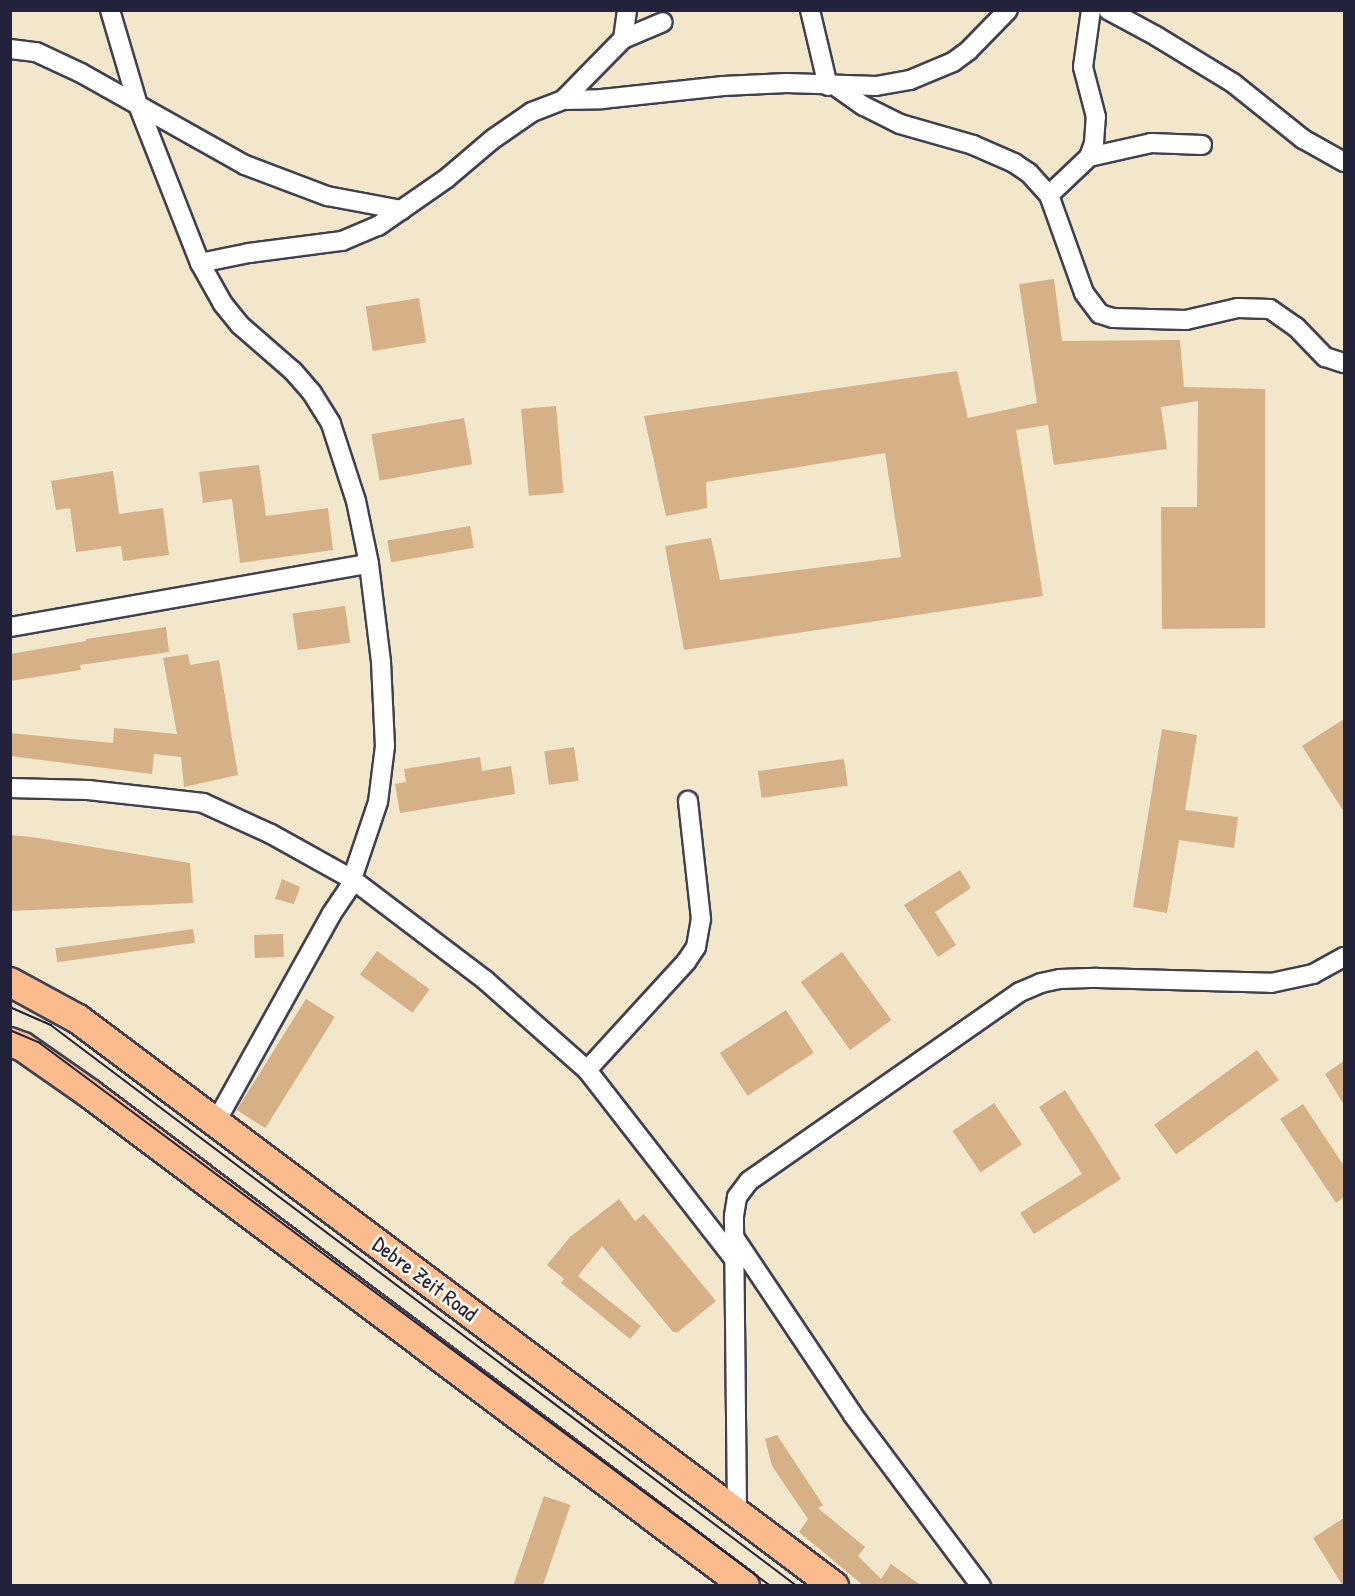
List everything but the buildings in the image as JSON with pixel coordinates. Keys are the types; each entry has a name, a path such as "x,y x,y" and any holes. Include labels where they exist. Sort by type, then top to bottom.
{"main road":[{"name":"Debre Zeit Road","path":"10,982 78,1019 737,1511 834,1586"},
{"path":"10,1042 22,1047 90,1094 745,1586"}],"street":[{"path":"110,10 138,105 200,263 235,318 293,371 312,393 332,423 356,501 369,564 381,662 385,746 378,802 352,879 215,1123"},
{"path":"623,39 627,10"},
{"path":"810,10 831,86 900,124 973,145 1014,163 1029,173 1049,195 1084,293 1100,314 1113,318 1186,320 1238,309 1270,309 1296,327 1325,357 1344,363"},
{"path":"200,263 249,253 342,241 378,226 447,178 493,139 532,112 563,100 602,99 723,86 787,83 876,86 910,80 953,62 968,51 1008,10"},
{"path":"1049,195 1089,157 1094,143 1096,117 1083,66 1091,10"},
{"path":"1107,10 1233,82 1303,139 1344,162"},
{"path":"563,100 623,39 663,22"},
{"path":"10,49 36,52 81,73 245,165 327,196 402,210"},
{"path":"1089,157 1151,143 1202,146"},
{"path":"10,627 369,564"},
{"path":"10,788 88,790 203,803 271,834 352,879 484,980 587,1070 735,1260"},
{"path":"587,1070 686,962 696,947 701,919 688,801"},
{"path":"737,1511 734,1237 737,1197 749,1181 1020,992 1060,979 1271,983 1313,974 1344,957"},
{"path":"734,1237 853,1415 981,1586"}],"tram line":[{"path":"10,1007 51,1025 797,1586"},
{"path":"10,1030 40,1043 771,1586"}]}
